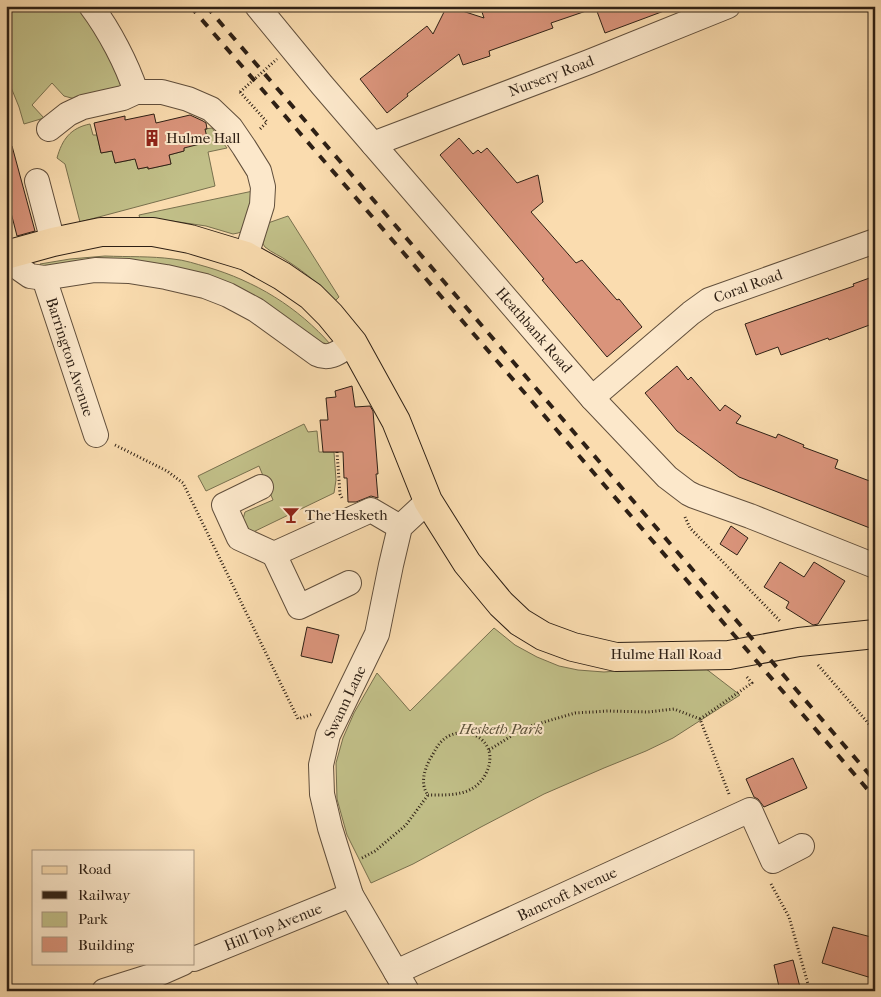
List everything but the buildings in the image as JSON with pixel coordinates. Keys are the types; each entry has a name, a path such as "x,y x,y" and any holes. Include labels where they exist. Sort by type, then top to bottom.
{"main road":[{"name":"Hulme Hall Road","path":"9,254 101,232 153,232 190,238 246,256 282,276 311,296 330,315 353,343 396,421 428,501 467,563 520,622 543,636 573,647 616,656 729,655 799,642 875,634"}],"street":[{"path":"91,6 130,73 136,92"},
{"name":"Heathbank Road","path":"257,6 322,85 592,398 667,477 688,493 875,566"},
{"name":"Nursery Road","path":"373,144 589,62 689,13 728,6"},
{"path":"49,129 62,118 83,107 123,98 136,92 162,92 188,99 211,109 231,128 244,147 259,171 263,187 262,205 246,256"},
{"path":"37,181 53,242"},
{"name":"Coral Road","path":"592,398 691,312 709,300 875,241"},
{"name":"Hulme Hall Road","path":"9,254 20,269 30,276 44,278 95,270 129,271 205,286 228,295 256,310 323,357 331,356 353,343"},
{"name":"Barrington Avenue","path":"44,278 96,435"},
{"path":"261,487 224,505 239,538 274,554 299,607 349,583"},
{"path":"274,554 371,510 400,527 428,501"},
{"name":"Swann Lane","path":"400,527 377,634 328,735 321,765 322,794 330,828 352,895 401,981"},
{"name":"Bancroft Avenue","path":"401,981 750,810 773,860 802,846"},
{"name":"Hill Top Avenue","path":"195,959 352,895"},
{"path":"104,991 158,974 181,964"}],"path":[{"path":"254,107 240,92 277,59"},
{"path":"96,435 167,471 183,483 298,719 342,705"},
{"path":"337,452 340,494 352,518"},
{"path":"684,513 690,528 778,619"},
{"path":"815,662 875,731"},
{"path":"489,750 524,728 575,713 608,711 648,712 674,709 700,718"},
{"path":"452,733 467,733 480,738 485,743 489,750 489,766 482,779 473,788 465,792 428,795 424,790 426,767 442,740 452,733"},
{"path":"343,867 375,851 406,825 428,795"}],"green space":[{"path":"6,6 80,6 122,75 120,88 75,99 64,96 52,83 32,105 44,118 24,124 6,75"},
{"path":"90,124 93,135 97,135 101,153 112,151 115,163 131,160 133,146 138,169 171,164 169,155 184,151 183,143 205,129 212,128 227,148 208,152 215,186 80,222 65,164 57,158 64,140 77,128"},
{"path":"253,191 253,200 243,231 238,233 233,234 206,226 172,221 140,219 139,215"},
{"path":"288,216 339,297 335,301 307,275 263,244 268,223"},
{"path":"105,256 177,260 195,263 225,273 259,288 290,307 331,345 324,346 253,297 40,267 40,264"},
{"path":"304,424 308,432 317,431 319,452 334,452 336,480 334,493 249,534 241,526 245,512 273,500 259,466 206,491 198,476"},
{"name":"Hesketh Park","path":"494,628 515,645 559,666 604,672 701,665 740,695 673,738 544,794 413,864 371,883 347,835 337,799 336,763 343,738 354,713 377,673 410,711"}],"railway":[{"path":"190,6 875,798"},
{"path":"206,6 875,781"}],"place":[{"name":"Hulme Hall","path":"152,138"},
{"name":"The Hesketh","path":"291,515"}]}
